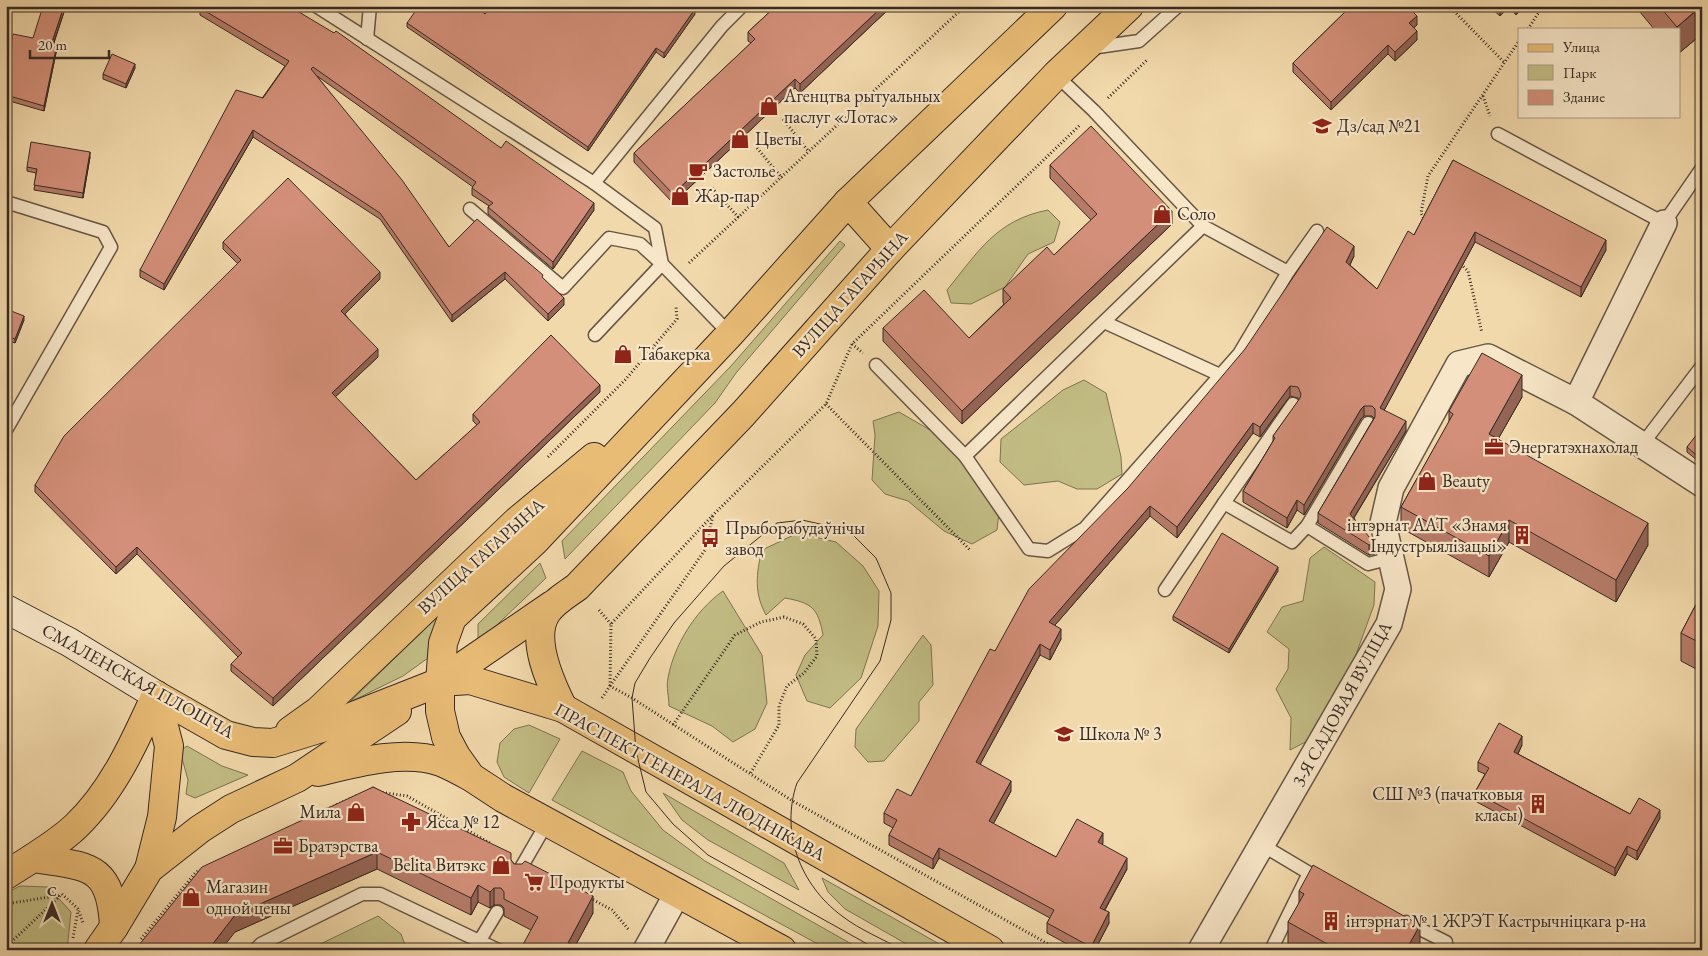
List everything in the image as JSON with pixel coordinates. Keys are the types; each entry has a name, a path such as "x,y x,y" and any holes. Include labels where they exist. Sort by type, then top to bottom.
{"main road":[{"name":"ВУЛІЦА ГАГАРЫНА","path":"440,682 443,643 452,618 535,541 730,334 848,202 1053,6"},
{"name":"ВУЛІЦА ГАГАРЫНА","path":"563,708 545,667 540,630 543,620 551,607 577,587 743,414 890,249 1056,75 1129,6"},
{"path":"848,202 890,249"},
{"name":"ВУЛІЦА ГАГАРЫНА","path":"273,743 318,711 517,521 693,374"},
{"name":"ВУЛІЦА ГАГАРЫНА","path":"297,778 577,587"},
{"name":"СМАЛЕНСКАЯ ПЛОШЧА","path":"6,609 69,642 226,735 253,742 273,743"},
{"name":"ПРАСПЕКТ ГЕНЕРАЛА ЛЮДНІКАВА","path":"440,682 470,680 563,708 990,950"},
{"path":"273,743 328,726 440,682 440,711 446,737 456,756 471,777"},
{"path":"6,875 76,827 105,792 134,743 156,695"},
{"path":"91,940 114,927 149,869 162,817 169,746 156,695"},
{"path":"149,869 200,829 231,809 297,778 373,759 417,758 440,762 471,777 502,798 548,821 782,950"},
{"path":"6,868 32,858 77,866 96,873 107,884 113,902 114,927"}],"street":[{"path":"1576,402 1664,223"},
{"path":"1488,357 1576,402 1702,484"},
{"name":"3-Я САДОВАЯ ВУЛІЦА","path":"1202,950 1389,624 1398,589 1383,523 1391,488 1459,364 1488,357"},
{"path":"646,949 678,892"}],"lane":[{"path":"316,6 594,183 655,228 662,264"},
{"path":"367,39 370,6"},
{"path":"594,183 722,26 742,6"},
{"path":"1084,49 1139,41 1178,6"},
{"path":"1056,75 1094,111 1203,226 1288,272"},
{"path":"1498,134 1664,223 1702,168"},
{"path":"6,202 103,232 111,247 6,430"},
{"path":"470,209 563,288 609,238 640,244 730,334"},
{"path":"965,456 1203,226"},
{"path":"876,364 965,456 1029,549 1048,551 1085,528 1239,354 1288,272 1317,231"},
{"path":"595,335 662,264"},
{"path":"1104,322 1220,375"},
{"path":"1641,446 1702,366"},
{"path":"1165,590 1293,404"},
{"path":"1224,503 1292,542 1307,526 1368,423"},
{"path":"1307,526 1368,564 1392,558"},
{"path":"521,868 548,821"},
{"path":"1262,845 1314,876 1271,950"},
{"path":"255,950 261,944 362,894 380,894 478,945 498,950"},
{"path":"478,945 496,912"},
{"path":"1395,916 1446,942"}],"path":[{"path":"543,462 625,380 677,319 674,277 965,6"},
{"path":"1196,13 1203,6"},
{"path":"1449,6 1504,63"},
{"path":"1529,28 1543,6"},
{"path":"1429,229 1422,213 1428,176 1518,42"},
{"path":"610,624 713,515 826,404 852,344 1156,52"},
{"path":"783,119 809,152"},
{"path":"757,148 782,178"},
{"path":"712,188 739,218"},
{"path":"1454,257 1468,271 1488,357"},
{"path":"826,404 970,550"},
{"path":"602,698 705,550 713,515"},
{"path":"599,610 610,624 610,686"},
{"path":"673,724 734,634 761,622 784,616 803,624 816,639 817,656 804,673 786,686 780,706 779,725 750,774"},
{"path":"610,686 791,800 1059,950"},
{"path":"373,793 382,792 407,796 521,868"},
{"path":"310,817 353,796 363,795"},
{"path":"138,943 196,872 205,867"},
{"path":"6,904 62,894"},
{"path":"62,894 78,909 91,940"},
{"path":"6,947 62,894"},
{"path":"586,896 612,910 646,949"},
{"path":"72,942 78,909"}],"green space":[{"path":"1048,210 1060,222 1054,242 1028,254 1005,287 971,304 951,303 947,290 990,240 1015,221"},
{"path":"840,241 845,245 736,373 715,403 565,559 562,541 731,366"},
{"path":"1084,380 1106,393 1121,457 1122,474 1097,489 1077,489 1058,481 1024,485 1000,462 1001,439 1063,390"},
{"path":"899,412 944,438 999,512 997,530 972,544 944,531 908,501 885,494 872,480 875,435 873,421"},
{"path":"798,533 836,542 863,566 879,591 878,626 861,678 830,708 807,701 796,675 805,655 823,635 816,613 802,602 785,598 766,615 759,599 757,575 762,550"},
{"path":"1324,547 1375,582 1374,605 1351,668 1317,736 1290,750 1291,718 1276,689 1288,669 1289,649 1267,632 1282,607 1303,601 1310,558"},
{"path":"540,563 546,578 478,643 478,624"},
{"path":"723,591 762,655 767,703 755,729 733,742 712,726 669,706 667,688 667,681 675,653 687,630 703,608"},
{"path":"437,617 428,658 403,676 350,702"},
{"path":"923,635 931,645 933,685 919,702 919,721 884,761 868,762 855,747 856,729"},
{"path":"529,725 560,739 529,793 504,777 497,762 500,743 514,729"},
{"path":"187,746 222,766 248,775 195,798 186,794 188,780 180,751"},
{"path":"582,751 623,772 631,791 663,830 705,861 862,950 829,950 552,800"},
{"path":"663,793 784,863 799,890 708,840 682,820"},
{"path":"822,878 950,950 917,950 845,909 828,892"},
{"path":"20,886 48,887 71,912 67,950 6,950 6,893"},
{"path":"378,916 401,934 407,950 308,950"}],"building":[{"path":"43,6 64,6 52,42 57,44 44,106 6,95 6,49 10,50 13,34 33,38"},
{"path":"201,6 289,6 334,33 336,31 501,148 506,141 594,203 553,262 488,207 493,203 472,188 476,182 313,67 311,69 402,180 449,247 477,219 543,275 542,277 564,298 548,314 505,272 452,315 380,213 253,130 164,284 140,270 236,90 263,98 289,61 200,8"},
{"path":"419,6 475,6 485,14 491,6 690,6 695,9 664,53 656,48 588,147 407,23"},
{"path":"776,6 883,6 800,84 795,79 673,194 634,153 755,39 748,32"},
{"path":"1349,6 1407,6 1417,16 1409,23 1417,31 1395,52 1388,45 1331,102 1293,63"},
{"path":"1659,6 1701,6 1677,27"},
{"path":"112,54 135,64 126,84 103,74"},
{"path":"1091,126 1172,211 962,411 883,328 924,290 969,338 1011,298 1003,289 1047,247 1054,255 1097,214 1050,165"},
{"path":"31,142 90,152 83,193 34,185 37,169 27,167"},
{"path":"1453,160 1606,240 1581,287 1475,232 1380,408 1406,421 1350,514 1375,544 1369,545 1318,513 1375,417 1375,409 1372,406 1364,406 1361,409 1304,505 1297,500 1287,518 1243,491 1275,438 1273,436 1300,398 1301,394 1298,387 1290,386 1260,427 1253,423 1177,527 1150,506 1049,622 1061,629 1050,650 1040,644 976,762 1011,781 989,821 1056,857 1077,819 1103,833 1098,842 1127,858 1100,908 1109,912 1091,947 1047,923 1054,910 939,848 933,859 889,835 897,820 884,813 897,789 911,796 990,649 995,651 1029,589 1128,488 1245,349 1327,227 1354,246 1346,262 1377,289 1408,231 1414,235"},
{"path":"288,178 380,272 341,311 378,349 332,393 416,480 480,422 473,414 551,335 600,385 273,698 231,664 242,653 137,547 116,567 35,485 64,436 241,260 223,242"},
{"path":"6,309 24,316 15,339 6,336"},
{"path":"1482,353 1522,375 1489,434 1648,523 1616,580 1509,520 1489,556 1401,507 1453,414 1449,411"},
{"path":"1702,430 1702,460 1687,447"},
{"path":"1222,533 1278,567 1229,649 1173,616"},
{"path":"1702,593 1702,644 1681,633"},
{"name":"СШ №3 (пачатковыя класы)","path":"1499,723 1522,736 1514,752 1630,814 1639,798 1660,810 1637,851 1627,846 1615,868 1475,792 1489,768 1478,762"},
{"path":"373,787 511,853 511,860 514,864 522,864 525,861 593,896 568,943 577,947 576,950 520,950 538,917 504,899 504,892 501,888 494,888 490,892 478,885 471,898 377,852 235,915 208,950 135,950 202,867"},
{"path":"1313,865 1420,925 1406,950 1338,950 1288,922 1304,894 1299,891"}],"tram line":[{"path":"878,950 708,855 673,824 646,792 636,751 632,698 635,683 650,658 674,623 724,566 777,523 802,520 829,526 852,534 876,558 891,593 891,620 880,661 797,783 792,802 791,820 797,856 815,889 827,903 849,921 902,950"}],"place":[{"name":"Агенцтва рытуальных паслуг «Лотас»","path":"769,106"},
{"name":"Дз/сад №21","path":"1322,126"},
{"name":"Цветы","path":"740,139"},
{"name":"Застолье","path":"698,171"},
{"name":"Жар-пар","path":"680,196"},
{"name":"Соло","path":"1162,214"},
{"name":"Табакерка","path":"623,354"},
{"name":"Энергатэхнахолад","path":"1494,447"},
{"name":"Beauty","path":"1427,481"},
{"name":"інтэрнат ААТ «Знамя Індустрыялізацыі»","path":"1522,535"},
{"name":"Прыборабудаўнічы завод","path":"710,538"},
{"name":"Школа № 3","path":"1064,734"},
{"name":"СШ №3 (пачатковыя класы)","path":"1538,804"},
{"name":"Мила","path":"356,812"},
{"name":"Ясса № 12","path":"411,822"},
{"name":"Братэрства","path":"283,846"},
{"name":"Belita Витэкс","path":"501,865"},
{"name":"Продукты","path":"534,882"},
{"name":"Магазин одной цены","path":"191,897"},
{"name":"інтэрнат № 1 ЖРЭТ Кастрычніцкага р-на","path":"1331,921"}]}
